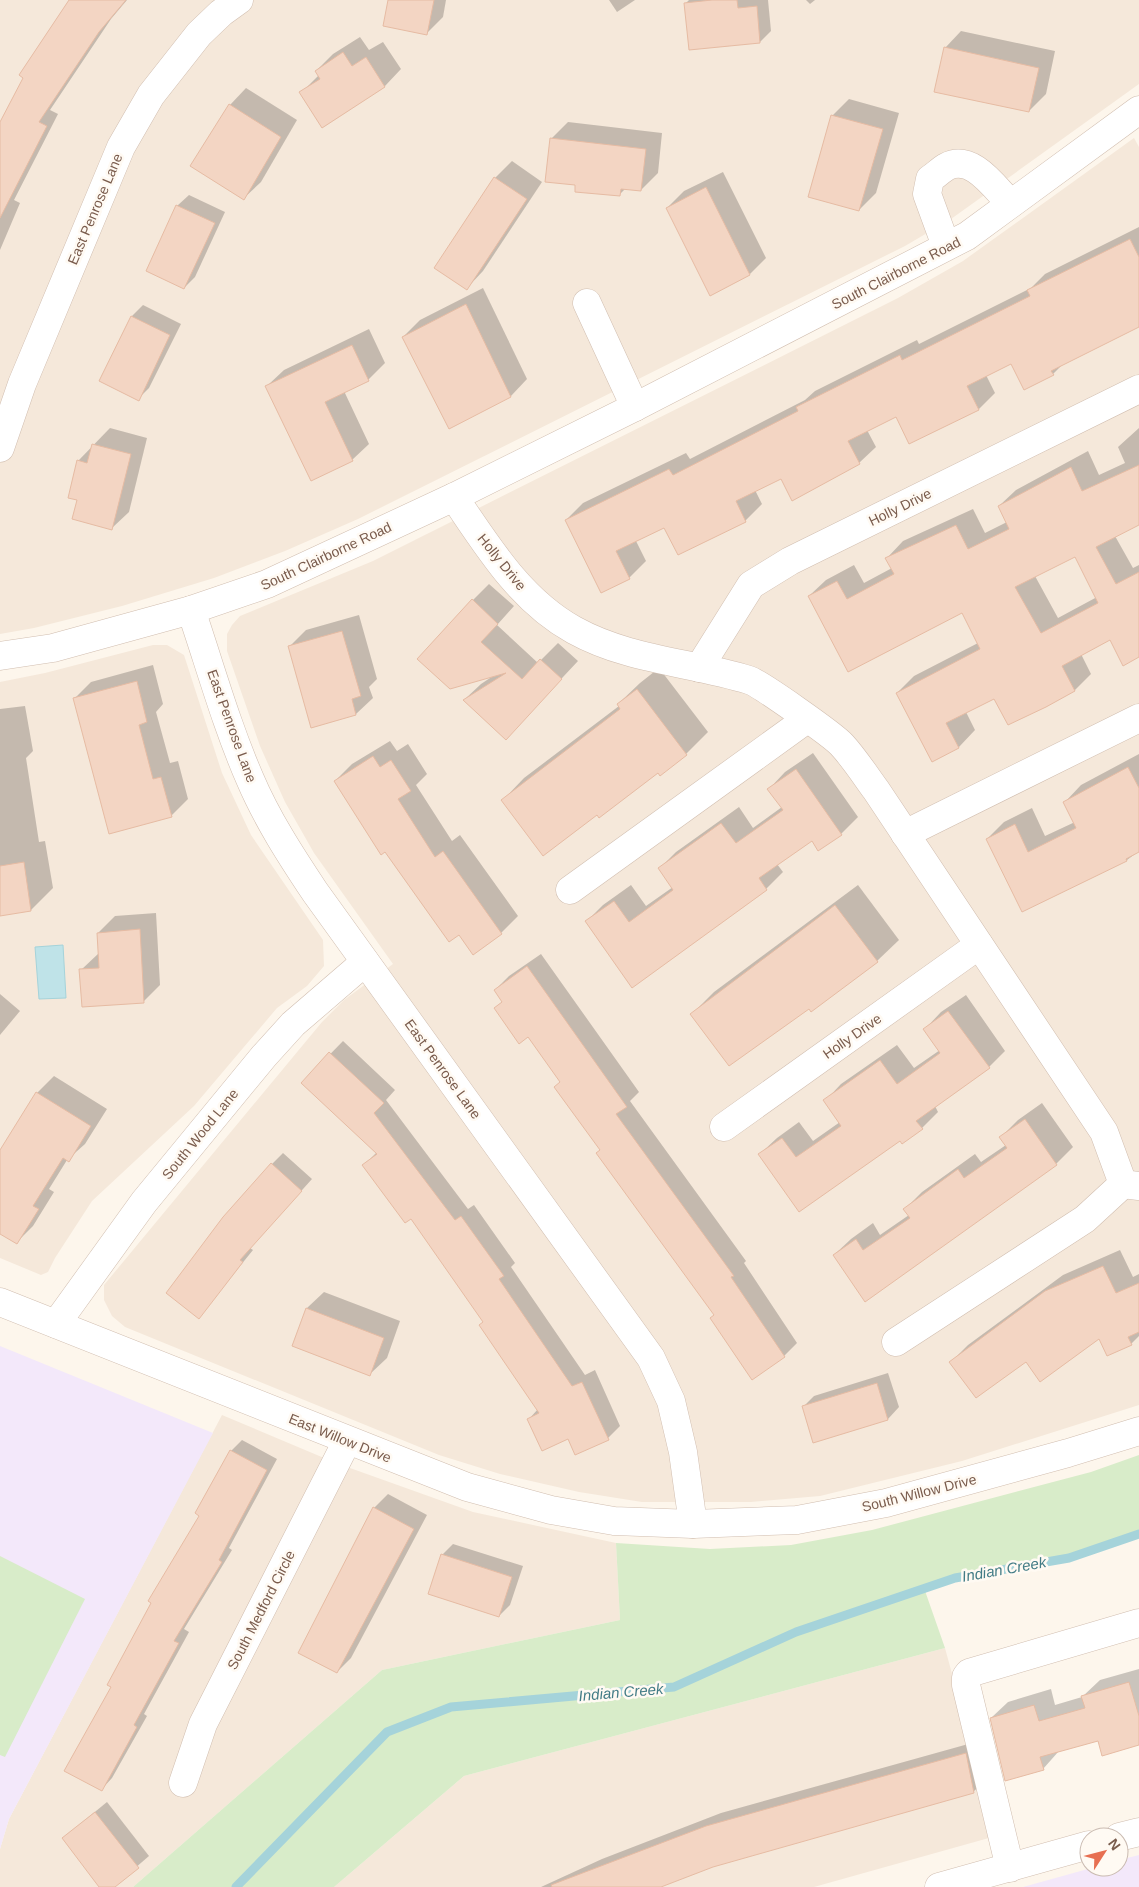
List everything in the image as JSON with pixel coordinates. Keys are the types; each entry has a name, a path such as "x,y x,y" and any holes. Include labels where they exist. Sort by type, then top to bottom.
{"street":[{"name":"East Penrose Lane","path":"0,448 22,384 121,147 151,95 199,34 221,13 240,0"},
{"name":"South Clairborne Road","path":"0,656 53,648 191,610 267,584 454,496 635,407 967,236 1139,110"},
{"path":"946,246 927,194 930,179 948,166 966,164 980,172 1010,203"},
{"path":"587,303 635,407"},
{"name":"Holly Drive","path":"699,668 751,585 790,561 1139,389"},
{"name":"Holly Drive","path":"454,496 515,584 551,615 574,630 621,651 751,680 841,744 905,834 1104,1132 1131,1185 1085,1219 896,1342"},
{"name":"East Penrose Lane","path":"191,610 228,724 250,781 285,847 365,962 651,1358 671,1401 683,1452 693,1524"},
{"path":"905,834 1139,718"},
{"path":"570,890 807,719"},
{"name":"Holly Drive","path":"724,1127 979,945"},
{"name":"South Wood Lane","path":"56,1324 144,1202 264,1056 293,1024 365,962"},
{"name":"East Willow Drive","path":"0,1302 467,1487 551,1510 614,1521 693,1524"},
{"name":"South Willow Drive","path":"693,1524 797,1520 886,1503 1068,1453 1139,1431"},
{"name":"South Medford Circle","path":"182,1783 203,1724 347,1441"},
{"path":"1010,1868 966,1685 966,1677 969,1673 1139,1623"},
{"path":"939,1887 1079,1849"}],"shaded area":[{"path":"0,0 1139,0 1139,84 951,219 905,246 358,519 285,551 214,578 122,606 34,628 0,634"},
{"path":"1134,138 1139,147 1139,1405 962,1461 820,1496 751,1502 642,1502 579,1492 500,1474 439,1455 125,1327 112,1316 104,1300 104,1285 322,1022 344,1000 393,964 314,853 285,802 260,746 227,651 227,634 232,625 240,616 373,561 898,298 963,261"},
{"path":"153,645 167,645 184,655 222,773 251,835 323,940 324,966 307,986 277,1008 194,1106 92,1201 48,1272 41,1275 0,1258 0,682 45,673"},
{"path":"0,1346 213,1433 9,1819 0,1849"},
{"path":"222,1415 336,1463 473,1512 616,1543 620,1620 382,1670 133,1887 0,1887 0,1849 9,1819"},
{"path":"945,1648 996,1836 814,1887 334,1887 464,1776"},
{"path":"1139,1855 1139,1887 1023,1887 1079,1871 1079,1877 1129,1877 1129,1858"}],"green space":[{"path":"1139,1455 1139,1534 1069,1558 955,1578 924,1588 945,1648 464,1776 334,1887 133,1887 382,1670 620,1620 616,1543 710,1549 791,1545 872,1530 1091,1472"},
{"path":"0,1556 85,1599 5,1757 0,1755"}],"water":[{"path":"63,945 66,998 39,999 35,947"}],"building":[{"path":"69,0 126,0 99,32 39,122 47,126 0,218 0,122 23,78 19,75"},
{"path":"388,0 434,0 427,35 383,26"},
{"path":"737,0 738,8 757,6 760,43 689,50 684,3"},
{"path":"944,47 1039,68 1029,112 934,92"},
{"path":"343,52 352,66 366,57 385,87 322,128 299,92 320,79 315,71"},
{"path":"229,104 281,137 244,200 190,166"},
{"path":"831,115 883,129 859,211 808,197"},
{"path":"550,138 646,149 641,191 621,189 620,196 575,192 575,185 545,182"},
{"path":"494,177 527,199 467,290 434,268"},
{"path":"706,187 750,275 710,296 666,208"},
{"path":"176,205 215,223 184,289 146,271"},
{"path":"1130,239 1139,257 1139,327 1051,371 1054,375 1024,390 1011,364 967,386 979,410 909,444 896,417 848,441 860,464 792,501 781,479 736,501 746,522 678,555 664,528 616,551 630,579 601,593 565,520 669,469 673,475 798,411 796,407 900,355 902,360 1030,296 1027,290"},
{"path":"466,304 511,397 449,429 402,337"},
{"path":"131,316 170,335 139,401 99,381"},
{"path":"352,345 369,381 325,402 353,461 311,481 265,386"},
{"path":"92,444 131,454 112,530 72,519 77,500 68,498 77,460 87,463"},
{"path":"1139,465 1139,525 1096,547 1116,584 1139,572 1139,657 1123,666 1110,640 1062,666 1075,691 1046,707 1008,725 994,699 946,723 959,748 932,762 896,693 980,649 962,613 848,672 808,596 837,581 847,599 894,574 885,558 956,525 968,549 1009,529 998,506 1071,467 1082,491","holes":["1075,557 1098,603 1041,633 1015,587"]},
{"path":"472,599 498,624 481,642 522,679 540,659 562,679 506,740 463,700 506,673 450,689 417,659"},
{"path":"342,631 361,696 352,699 356,715 311,728 288,646"},
{"path":"137,681 147,722 139,725 153,779 161,777 172,817 109,834 73,698"},
{"path":"637,689 687,755 660,776 658,773 599,818 597,815 543,856 501,800 620,709 617,704"},
{"path":"373,756 380,767 391,760 411,791 398,799 435,857 443,851 502,934 473,955 459,935 449,942 385,852 381,855 334,781"},
{"path":"1128,767 1139,788 1139,852 1126,859 1127,861 1022,912 986,839 1015,824 1028,852 1076,828 1063,802"},
{"path":"796,769 842,835 818,851 812,841 759,878 767,890 632,988 585,921 614,901 629,922 673,890 658,868 721,823 736,843 783,810 767,789"},
{"path":"24,862 31,911 0,916 0,866"},
{"path":"835,905 878,962 811,1012 809,1009 729,1066 690,1014"},
{"path":"140,929 144,1003 82,1007 79,969 99,968 97,933"},
{"path":"527,966 627,1107 616,1114 734,1276 731,1277 785,1357 752,1380 710,1318 714,1315 596,1153 600,1150 554,1087 560,1082 528,1037 519,1044 494,1008 502,1002 494,990"},
{"path":"948,1011 990,1068 916,1121 923,1129 902,1144 900,1141 799,1212 758,1154 782,1138 796,1157 841,1126 823,1100 880,1060 897,1084 940,1053 923,1029"},
{"path":"329,1052 384,1103 374,1113 455,1220 461,1216 504,1276 499,1279 572,1386 582,1382 609,1440 575,1455 568,1439 542,1451 527,1419 539,1413 479,1325 483,1322 411,1219 405,1223 362,1165 377,1154 301,1083"},
{"path":"36,1092 91,1126 69,1162 63,1158 33,1206 39,1209 17,1244 0,1234 0,1150"},
{"path":"1025,1119 1057,1165 865,1302 833,1255 856,1239 863,1250 910,1218 903,1209 958,1169 964,1178 1007,1148 999,1137"},
{"path":"271,1163 302,1191 240,1260 243,1262 199,1319 166,1293 223,1217"},
{"path":"1103,1266 1116,1293 1139,1283 1139,1332 1128,1337 1132,1345 1107,1356 1099,1339 1040,1382 1026,1362 976,1398 949,1362 1045,1291"},
{"path":"306,1308 384,1338 370,1376 292,1346"},
{"path":"877,1383 888,1420 813,1443 802,1406"},
{"path":"230,1450 267,1470 219,1560 222,1562 174,1641 179,1643 134,1725 137,1727 102,1791 64,1771 111,1687 107,1685 151,1603 148,1601 199,1516 195,1513"},
{"path":"373,1507 414,1529 337,1673 298,1653"},
{"path":"441,1554 512,1577 499,1617 428,1594"},
{"path":"1129,1682 1139,1716 1139,1745 1102,1756 1098,1741 1040,1757 1044,1770 1005,1781 990,1718 1034,1705 1039,1721 1085,1708 1081,1696"},
{"path":"966,1753 974,1793 713,1867 661,1887 552,1887 551,1885 706,1826"},
{"path":"95,1812 139,1868 115,1887 99,1887 62,1838"}],"waterway":[{"name":"Indian Creek","path":"236,1887 387,1732 451,1707 674,1687 796,1632 955,1578 1069,1558 1139,1534"}]}
